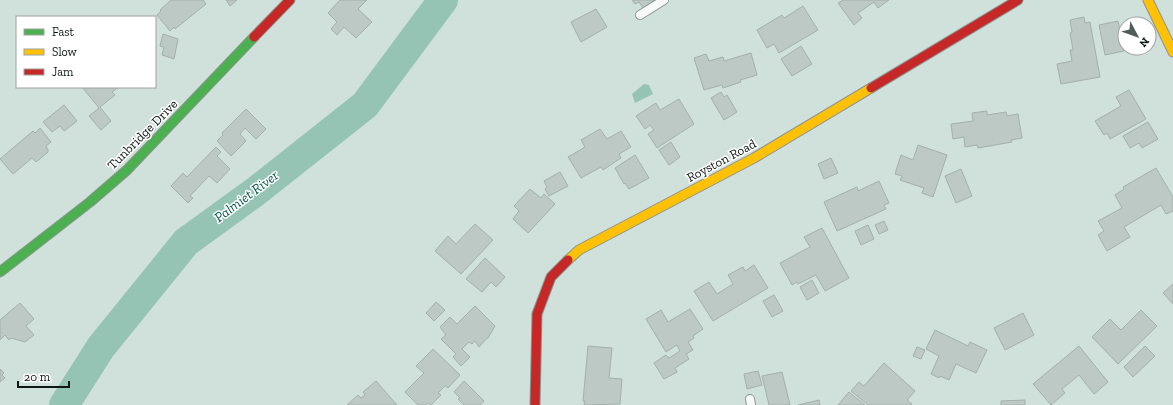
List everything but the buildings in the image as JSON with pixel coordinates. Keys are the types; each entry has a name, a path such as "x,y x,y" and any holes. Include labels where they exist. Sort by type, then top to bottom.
{"street":[{"name":"Tunbridge Drive","path":"0,272 90,202 127,170 290,0"},
{"name":"Royston Road","path":"535,405 537,314 551,277 579,250 754,158 1018,0"},
{"path":"1148,0 1173,52"}],"lane":[{"path":"640,14 664,0"}],"shaded area":[{"path":"644,84 649,85 653,94 635,103 632,94"}],"waterway":[{"name":"Palmiet River","path":"64,405 101,347 186,242 255,192 365,105 443,0"}],"traffic: fast":[{"path":"0,272 90,202 127,170 254,37"}],"traffic: slow":[{"path":"1148,0 1173,52"},
{"path":"568,260 579,250 754,158 871,88"}],"traffic: jam":[{"path":"254,37 290,0"},
{"path":"871,88 1018,0"},
{"path":"535,405 537,314 551,277 568,260"}]}
